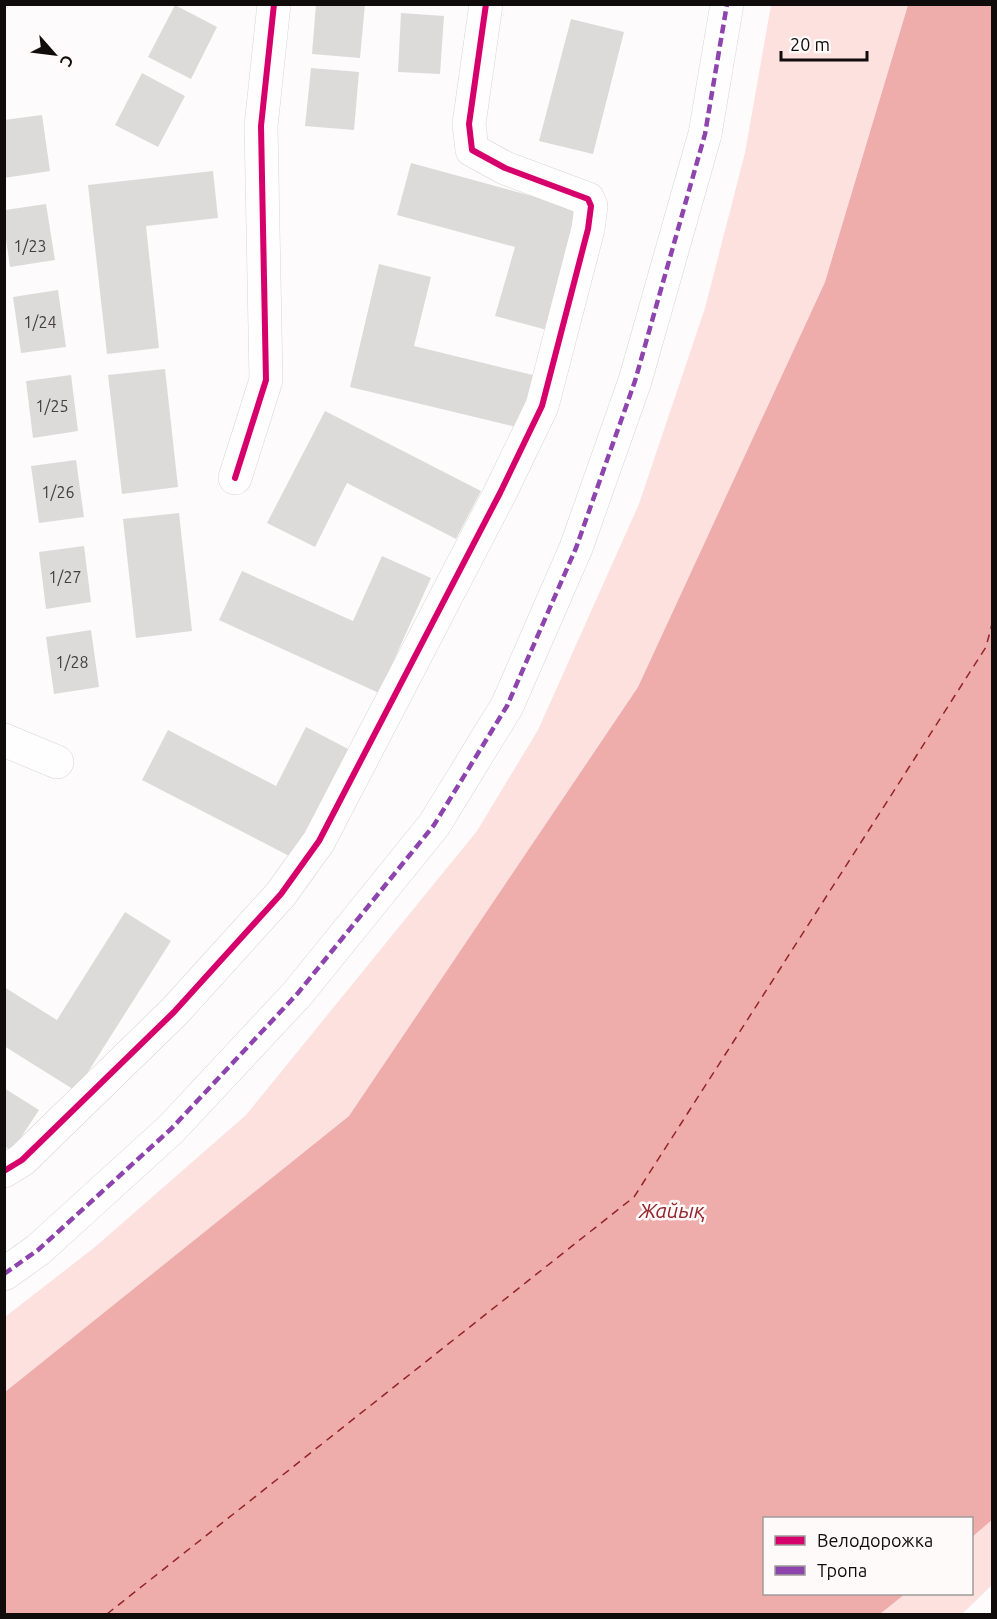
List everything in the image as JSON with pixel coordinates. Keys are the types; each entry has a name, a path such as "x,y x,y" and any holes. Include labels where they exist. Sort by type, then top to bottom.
{"street":[{"path":"235,478 266,380 261,126 274,4"},
{"path":"4,1171 22,1161 174,1012 281,894 320,841 500,493 542,406 588,229 591,206 588,199 505,168 472,150 468,124 486,4"},
{"path":"4,1274 38,1250 171,1129 298,993 434,825 507,706 576,548 635,381 705,134 727,4"},
{"path":"4,740 57,762"}],"shaded area":[{"path":"771,5 908,5 825,282 638,687 349,1116 5,1392 5,1317 95,1247 246,1115 477,831 538,730 639,504 705,308 745,153"},
{"path":"992,1520 992,1585 962,1614 880,1614 904,1595 973,1595 973,1536"}],"water":[{"name":"Жайық","path":"908,5 992,5 992,1520 973,1536 973,1517 763,1517 763,1595 904,1595 880,1614 5,1614 5,1392 349,1116 638,687 825,282"}],"building":[{"path":"316,4 365,4 360,58 312,54"},
{"path":"175,5 217,27 191,79 148,57"},
{"path":"401,13 444,16 440,74 398,72"},
{"path":"571,19 624,32 593,154 539,141"},
{"path":"311,68 359,72 354,130 305,126"},
{"path":"142,73 185,96 158,147 115,125"},
{"path":"42,115 50,171 4,178 4,120"},
{"path":"411,163 580,209 547,330 495,316 515,247 397,215"},
{"path":"213,171 218,218 146,226 159,348 107,354 88,185"},
{"path":"46,204 55,260 10,267 5,232 5,210"},
{"path":"379,264 431,277 414,346 533,375 520,428 350,387"},
{"path":"58,290 66,347 21,353 13,297"},
{"path":"165,369 178,487 122,494 108,375"},
{"path":"71,375 78,431 33,438 26,381"},
{"path":"325,411 481,491 456,539 347,483 315,547 267,523"},
{"path":"76,460 84,517 39,523 31,466"},
{"path":"179,513 192,631 136,638 123,519"},
{"path":"84,546 91,602 46,609 39,552"},
{"path":"382,556 431,578 379,693 219,620 242,571 353,621"},
{"path":"91,630 99,687 54,694 46,637"},
{"path":"306,727 350,750 295,859 142,780 168,730 276,786"},
{"path":"125,912 171,941 76,1091 4,1046 4,987 57,1020"},
{"path":"4,1088 39,1110 12,1151 4,1146"}],"ferry route":[{"path":"107,1614 634,1197 986,647 992,624"}],"marked path":[{"path":"4,1274 38,1250 171,1129 298,993 434,825 507,706 576,548 635,381 705,134 727,4"}],"cycle path":[{"path":"235,478 266,380 261,126 274,4"},
{"path":"4,1171 22,1160 174,1012 281,894 319,841 500,493 542,406 588,229 591,206 588,199 505,168 472,150 469,124 486,4"}]}
